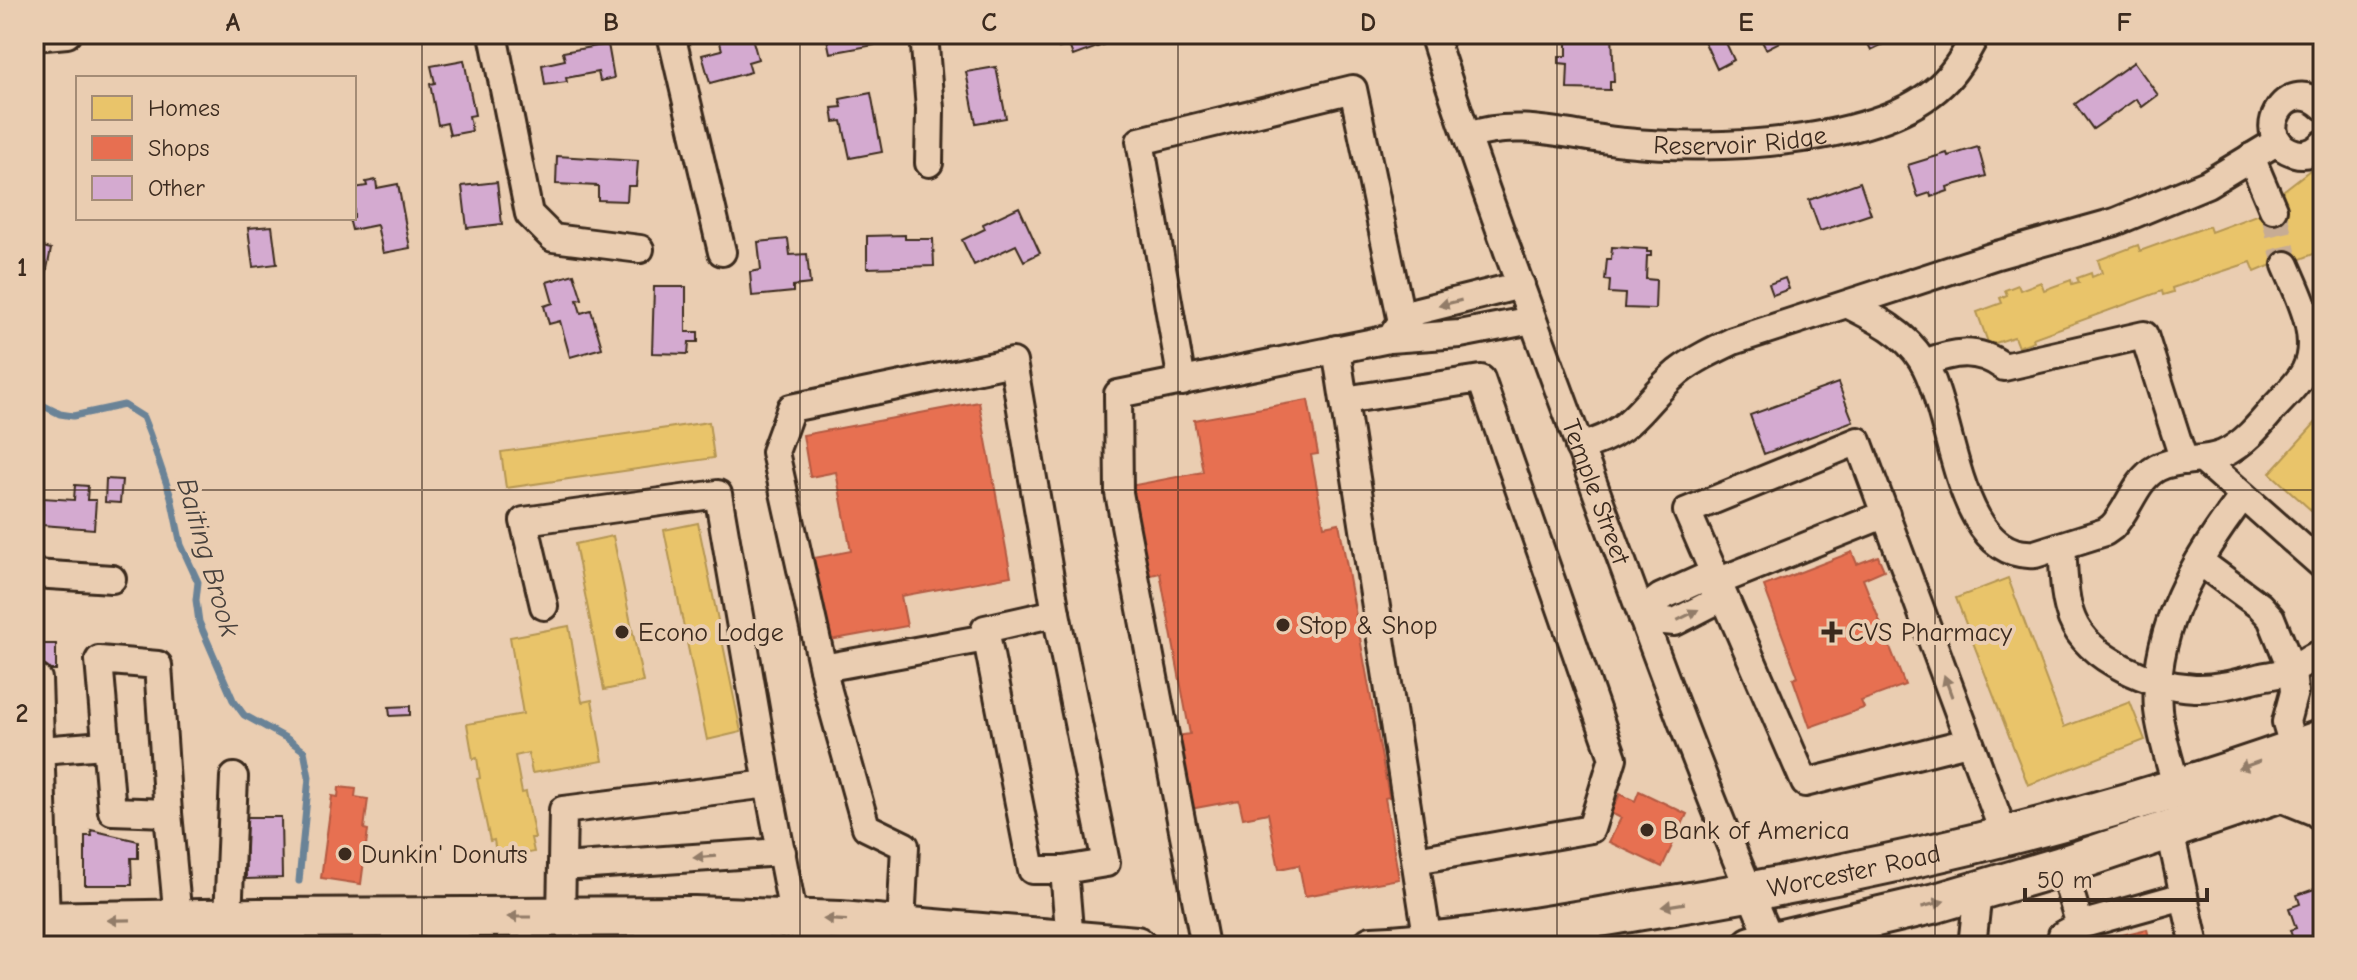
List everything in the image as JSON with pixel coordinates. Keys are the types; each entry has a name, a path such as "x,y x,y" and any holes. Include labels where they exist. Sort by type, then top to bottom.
{"highway":[{"name":"Worcester Road","path":"1372,946 1428,942 1750,893 1878,867 2005,837 2177,788 2309,744"},
{"name":"Worcester Road","path":"1766,945 1860,935 1978,891 2276,796 2321,806"},
{"path":"40,922 228,918 794,919 901,925 1136,946"}],"street":[{"path":"34,37 67,34"},
{"path":"493,34 529,214 553,238 640,249"},
{"path":"671,34 722,252"},
{"path":"924,34 930,109 929,163"},
{"name":"Temple Street","path":"1433,34 1532,320 1643,619 1750,893 1766,945"},
{"name":"Reservoir Ridge","path":"1468,136 1487,129 1526,128 1623,142 1700,146 1738,146 1806,137 1874,120 1924,98 1955,71 1976,34"},
{"path":"1182,382 1140,141 1353,89 1395,330"},
{"path":"2323,106 2308,97 2299,97 2281,105 2273,122 2278,141 2292,152 2310,153 2323,144"},
{"path":"1579,447 1613,436 1627,426 1677,374 1733,341 1997,255 2115,222 2207,184 2278,141"},
{"path":"2251,157 2273,209"},
{"path":"1849,305 1897,332 1924,363 1971,506 1984,532 2002,548 2024,555 2105,532 2155,469 2194,461 2240,444 2304,373 2311,356 2312,293 2286,265"},
{"path":"1395,330 1417,311 1521,285"},
{"path":"1205,946 1119,493 1118,394 1336,349 1395,330 1460,334 1532,320"},
{"path":"1924,363 1960,352 1980,354 2004,367 2144,335 2194,461 2243,496 2323,566"},
{"path":"1336,349 1428,942"},
{"path":"901,925 905,846 866,827 823,668 775,452 791,408 1013,362 1056,613 1106,863 1064,870 1032,870 985,629 1056,613"},
{"path":"1344,400 1481,379 1613,758 1591,829 1416,860"},
{"path":"1968,742 1805,783 1687,511 1858,441 2005,837"},
{"path":"544,606 524,521 718,494 794,919"},
{"path":"2177,788 2158,712 2158,681 2166,631 2175,606 2199,561 2243,496"},
{"path":"1717,582 1886,514"},
{"path":"2062,546 2072,621 2100,653 2118,666 2158,681 2186,687 2216,687 2292,670 2307,658 2323,653"},
{"path":"2199,561 2260,606 2271,618 2292,670 2294,692 2286,722 2309,744"},
{"path":"34,574 112,579"},
{"path":"1643,619 1675,622 1712,603 1717,582"},
{"path":"823,668 986,638"},
{"path":"168,813 112,811 99,660 158,665 178,919"},
{"path":"38,679 40,922"},
{"path":"39,763 104,745"},
{"path":"228,918 234,777"},
{"path":"561,917 563,810 768,784"},
{"path":"2170,831 2194,941 2192,946"},
{"path":"562,867 782,852"},
{"path":"2062,866 2080,925"},
{"path":"1064,870 1070,941"},
{"path":"1972,946 1978,891"},
{"path":"2060,946 2062,935 2080,925 2184,896"}],"building: Homes":[{"path":"2323,160 2323,252 2318,256 2316,253 2275,269 2274,264 2255,272 2251,262 2172,288 2173,292 2163,295 2162,291 2033,338 2034,341 2018,347 2014,337 1989,345 1977,312 2002,303 2000,298 2007,295 2005,290 2018,285 2020,290 2041,282 2044,290 2071,280 2072,284 2079,282 2077,278 2102,273 2098,260 2138,245 2140,251 2209,226 2211,232 2278,207 2275,197"},
{"path":"2318,420 2323,425 2323,521 2270,473"},
{"path":"709,422 714,458 506,488 501,452"},
{"path":"698,523 741,732 707,740 664,530"},
{"path":"613,536 643,682 604,690 575,544"},
{"path":"2008,578 2064,727 2130,702 2145,740 2028,785 1956,598"},
{"path":"569,626 582,702 592,700 603,761 532,773 528,753 515,756 522,793 526,792 535,838 531,838 534,852 497,859 494,840 490,841 477,779 480,778 477,758 473,759 467,724 523,714 510,637"}],"building: Shops":[{"path":"1308,400 1318,454 1311,455 1324,526 1339,523 1389,797 1385,798 1399,879 1305,896 1299,865 1279,869 1268,813 1243,818 1239,800 1190,809 1176,736 1190,734 1160,573 1147,576 1130,486 1203,472 1194,420"},
{"path":"979,402 1011,576 901,596 907,626 824,641 809,559 851,551 836,472 810,477 803,435"},
{"name":"CVS Pharmacy","path":"1852,552 1857,564 1878,556 1884,570 1863,579 1905,685 1861,701 1864,708 1810,727 1793,679 1798,677 1764,586"},
{"name":"Dunkin' Donuts","path":"339,787 356,789 355,797 368,799 364,829 368,830 361,884 321,878 332,796 338,797"},
{"name":"Bank of America","path":"1639,791 1687,814 1662,867 1609,842 1621,818 1611,813 1620,794 1635,801"},
{"path":"2147,929 2151,946 2077,946"}],"building: Other":[{"path":"751,34 758,59 748,62 751,72 710,83 702,55 722,50 719,39"},
{"path":"826,34 872,34 874,45 830,53"},
{"path":"1054,34 1099,34 1103,45 1073,56 1069,45 1059,48"},
{"path":"1567,34 1612,34 1614,82 1610,82 1610,90 1567,89 1568,64 1559,63 1559,56 1567,56"},
{"path":"1701,34 1722,34 1734,60 1717,69"},
{"path":"1758,34 1795,34 1766,49"},
{"path":"1863,34 1899,34 1900,36 1871,50"},
{"path":"608,44 614,78 600,81 598,72 545,85 542,65 565,60 563,52"},
{"path":"464,60 475,115 469,116 472,131 450,135 447,123 438,125 430,84 435,83 431,66"},
{"path":"2134,62 2158,95 2142,107 2136,99 2093,129 2075,104"},
{"path":"996,67 1006,118 976,123 966,72"},
{"path":"871,93 882,152 850,158 842,121 834,122 832,108 842,107 840,99"},
{"path":"1978,147 1986,176 1947,187 1948,191 1931,197 1930,193 1918,197 1908,165"},
{"path":"557,156 638,161 636,186 628,186 627,201 598,200 598,186 556,184"},
{"path":"376,180 377,188 398,184 410,248 383,253 377,225 352,230 350,220 356,220 356,188 367,186 366,182"},
{"path":"497,182 502,224 467,228 462,186"},
{"path":"1860,182 1871,214 1820,231 1809,200"},
{"path":"1019,207 1040,253 1024,261 1016,245 974,265 962,240 985,229 983,224"},
{"path":"272,226 277,264 253,267 248,228"},
{"path":"905,235 905,239 933,239 934,266 867,268 867,236"},
{"path":"788,239 790,255 807,254 810,284 793,286 793,292 752,296 750,272 761,270 758,242"},
{"path":"34,240 35,245 51,249 45,279 35,277 34,284"},
{"path":"1612,247 1647,249 1651,252 1651,256 1647,256 1646,279 1656,280 1655,309 1624,308 1625,294 1609,293 1610,281 1605,280 1607,259 1611,259"},
{"path":"574,274 582,299 577,300 581,313 591,310 602,348 570,357 560,321 549,324 544,306 553,303 547,282"},
{"path":"1785,278 1789,289 1773,295 1769,284"},
{"path":"654,287 686,287 686,332 698,332 698,342 689,342 688,354 652,353"},
{"path":"1838,383 1853,421 1764,454 1750,415"},
{"path":"106,479 122,480 120,503 105,502"},
{"path":"75,485 88,486 87,500 96,500 94,529 42,525 43,498 74,500"},
{"path":"34,644 56,644 56,670 34,670"},
{"path":"410,706 410,715 390,716 389,707"},
{"path":"245,817 281,817 282,878 246,879"},
{"path":"91,830 138,841 138,858 131,858 132,885 85,885 85,836 92,836"},
{"path":"2323,886 2323,940 2301,946 2298,937 2293,939 2290,930 2296,928 2289,908 2300,904 2297,895"}],"waterway":[{"name":"Baiting Brook","path":"34,401 60,414 73,416 124,405 143,417 171,497 181,545 198,582 196,600 199,622 233,700 244,715 304,751 309,777 299,881"}],"tunnel":[{"path":"2273,209 2286,265"}],"place":[{"name":"Stop & Shop","path":"1283,625"},
{"name":"Econo Lodge","path":"622,632"},
{"name":"CVS Pharmacy","path":"1832,632"},
{"name":"Bank of America","path":"1647,830"},
{"name":"Dunkin' Donuts","path":"345,854"}]}
